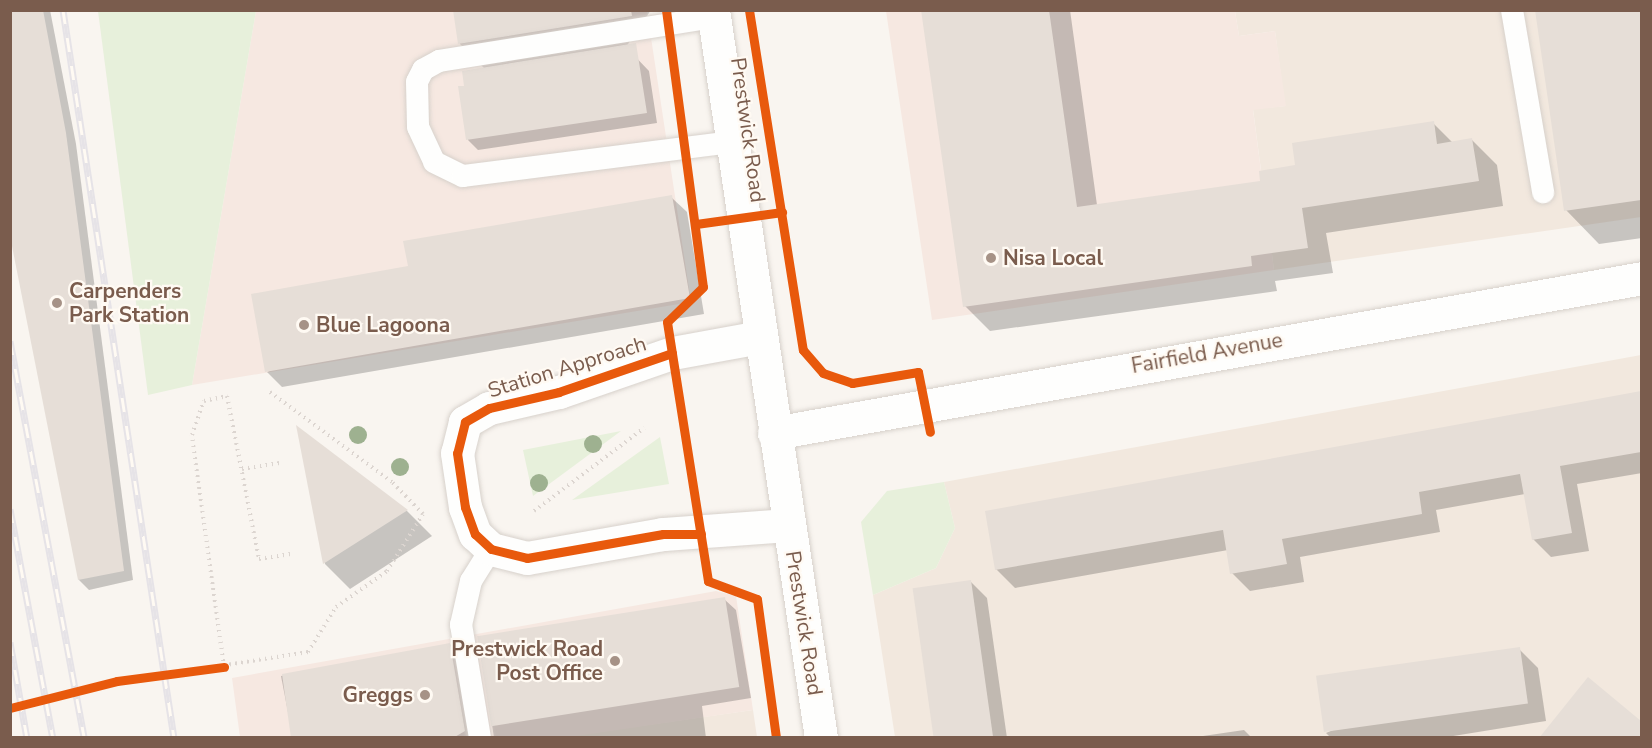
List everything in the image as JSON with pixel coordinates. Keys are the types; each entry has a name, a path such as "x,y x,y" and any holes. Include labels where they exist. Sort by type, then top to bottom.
{"street":[{"name":"Prestwick Road","path":"713,14 821,738"},
{"name":"Fairfield Avenue","path":"774,433 1641,278"},
{"name":"Station Approach","path":"491,549 475,534 465,507 457,453 465,422 489,408 560,392 672,353 760,337"},
{"path":"491,549 527,558 663,534 789,525"}],"lane":[{"path":"1512,10 1543,192"},
{"path":"713,14 439,61 423,70 417,82 418,127 434,162 472,176 732,142"},
{"path":"480,738 461,625 471,581 491,549"}],"path":[{"path":"182,672 308,652 336,607 387,571 423,514 392,482 270,392"},
{"path":"224,667 192,435 204,401 228,396 259,559 291,554"},
{"path":"531,514 644,428"},
{"path":"242,469 279,463"}],"shaded area":[{"path":"256,11 647,11 691,302 192,385"},
{"path":"886,11 1235,11 1239,36 1275,31 1286,106 1253,110 1274,270 932,320"},
{"path":"1235,11 1641,11 1641,217 1274,270 1253,109 1285,106 1275,31 1239,36"},
{"path":"1641,355 1641,737 895,737 873,595 936,568 955,528 944,482"},
{"path":"716,591 736,596 753,710 562,738 240,737 232,678"},
{"path":"753,710 757,737 562,737"}],"green space":[{"path":"98,11 256,11 192,385 148,395"},
{"path":"621,431 533,496 523,450"},
{"path":"660,437 669,484 572,500"},
{"path":"944,482 955,528 936,568 873,595 861,522 887,491"}],"building":[{"name":"Carpenders Park Station","path":"10,10 43,10 66,133 124,571 78,580 10,236"},
{"path":"453,10 631,10 632,16 458,44"},
{"path":"921,10 1049,10 1077,207 1260,181 1259,171 1295,165 1292,143 1434,121 1437,144 1472,138 1479,181 1302,208 1308,248 1251,256 1252,266 963,307"},
{"path":"1535,10 1641,10 1641,200 1564,211"},
{"path":"636,43 647,113 466,140 458,86 464,86 462,71"},
{"path":"672,195 690,298 265,372 251,294 408,266 403,241"},
{"path":"1641,391 1641,452 1560,466 1572,533 1532,540 1520,474 1419,492 1422,514 1282,539 1287,564 1230,574 1223,530 995,570 985,511"},
{"path":"296,425 408,510 323,564"},
{"path":"971,580 993,738 934,738 913,588"},
{"path":"725,597 739,687 491,726 477,636"},
{"path":"450,643 465,731 453,738 291,738 282,674"},
{"path":"1520,647 1528,703 1324,732 1316,676"},
{"path":"1588,677 1641,721 1641,738 1539,738"}],"railway":[{"path":"63,10 174,738"},
{"path":"10,341 84,738"},
{"path":"10,509 53,738"},
{"path":"10,642 27,738"}],"cycle path":[{"path":"666,10 703,287 667,322 708,581 757,599 776,738"},
{"path":"749,10 803,350 823,373 852,383 918,372 930,432"},
{"path":"696,224 782,212"},
{"path":"672,353 559,392 489,408 465,422 457,453 465,507 475,534 491,549 527,558 663,534 701,534"},
{"path":"10,708 117,681 224,667"}],"place":[{"name":"Nisa Local","path":"991,258"},
{"name":"Carpenders Park Station","path":"57,303"},
{"name":"Blue Lagoona","path":"304,325"},
{"name":"Prestwick Road Post Office","path":"615,661"},
{"name":"Greggs","path":"425,695"}]}
